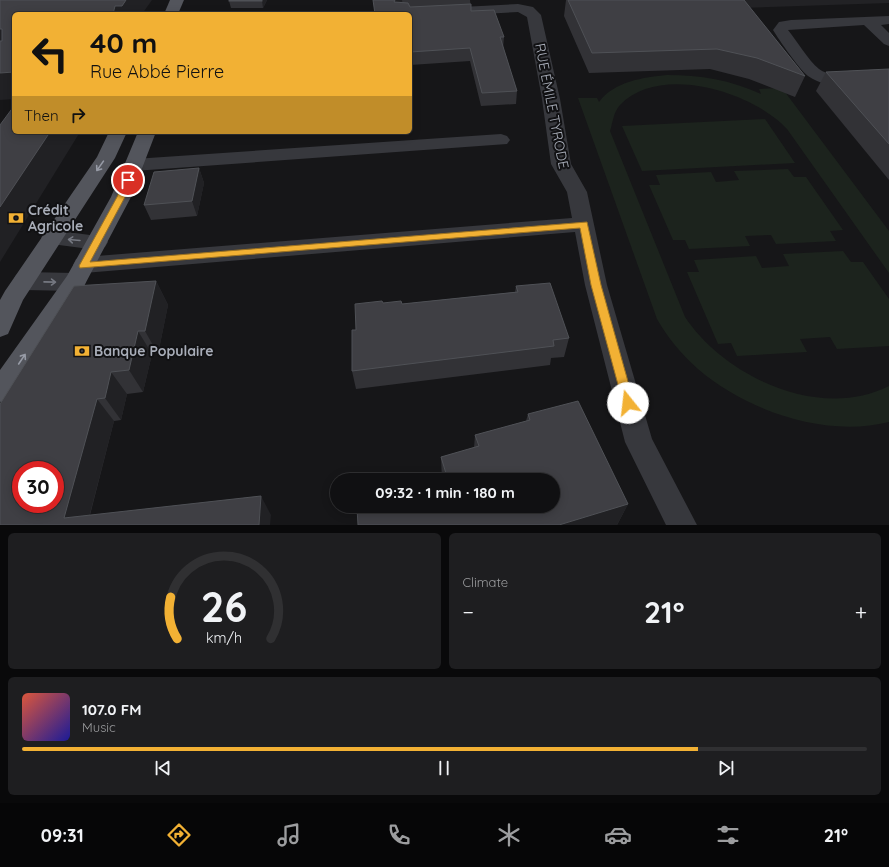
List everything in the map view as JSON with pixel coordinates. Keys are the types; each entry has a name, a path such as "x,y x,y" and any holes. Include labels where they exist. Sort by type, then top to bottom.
{"main road":[{"path":"172,12 177,0"},
{"path":"0,327 13,297 106,158 117,134"},
{"path":"0,391 79,274 121,197 146,134"}],"street":[{"name":"RUE ÉMILE TYRODE","path":"412,14 514,8 522,8 532,12 551,99 561,164 577,192 596,285 639,442 682,525"},
{"path":"889,20 791,24 784,25 780,30 813,72 826,79 840,81 889,78"},
{"path":"868,21 889,41"},
{"path":"134,165 501,140"},
{"path":"24,281 79,274 584,224"},
{"path":"52,238 96,242"}],"shaded area":[{"path":"734,0 889,0 889,3 740,8"},
{"path":"667,75 715,79 738,85 761,94 759,89 782,88 889,231 889,273 787,129 772,116 752,104 730,94 706,87 681,84 658,86 637,92 620,105 615,114 610,131 685,317 702,339 724,358 749,374 776,387 805,395 834,398 862,396 889,386 889,422 864,426 839,426 813,423 788,417 763,408 718,384 698,369 680,352 661,326 657,319 578,98 597,98 599,102 605,95 621,85 639,79"},
{"path":"765,119 795,163 642,171 622,126"},
{"path":"788,169 794,177 806,177 843,230 830,231 836,241 776,244 771,235 745,236 750,246 689,249 685,240 673,240 649,185 660,185 656,175 711,172 716,182 739,180 734,171"},
{"path":"843,251 851,262 863,262 889,299 889,346 837,349 830,337 800,339 807,352 737,356 731,343 718,344 687,272 699,272 694,260 756,256 762,268 789,266 783,254"}],"building":[{"path":"0,0 126,0 122,6 115,6 114,12 12,12 12,72 0,73 0,41 2,41 2,29 0,29"},
{"path":"262,0 262,1 229,1"},
{"path":"373,0 395,0 394,2 408,3 410,7 471,4 471,11 494,10 504,37 500,37 517,91 482,93 470,48 412,52 412,12 375,12"},
{"path":"568,0 744,0 805,76 757,58 717,49 592,53"},
{"path":"889,69 889,144 826,72"},
{"path":"12,109 12,134 49,134 0,207 0,125"},
{"path":"199,168 192,201 144,205 154,172"},
{"path":"156,281 145,331 138,331 129,370 111,372 105,398 97,399 64,518 261,496 259,525 0,525 0,404 74,286"},
{"path":"550,283 569,338 553,340 554,346 352,371 352,330 356,330 355,304 382,301 383,303 401,301 402,304 518,292 516,286"},
{"path":"578,401 628,504 559,525 358,525 357,513 560,513 560,473 446,473 441,457 479,446 475,435 530,420 528,414"}],"place":[{"name":"Crédit Agricole","path":"16,218"},
{"name":"Banque Populaire","path":"82,351"}],"route":[{"path":"128,180 121,197 84,266 584,224 596,285 628,403"}]}
